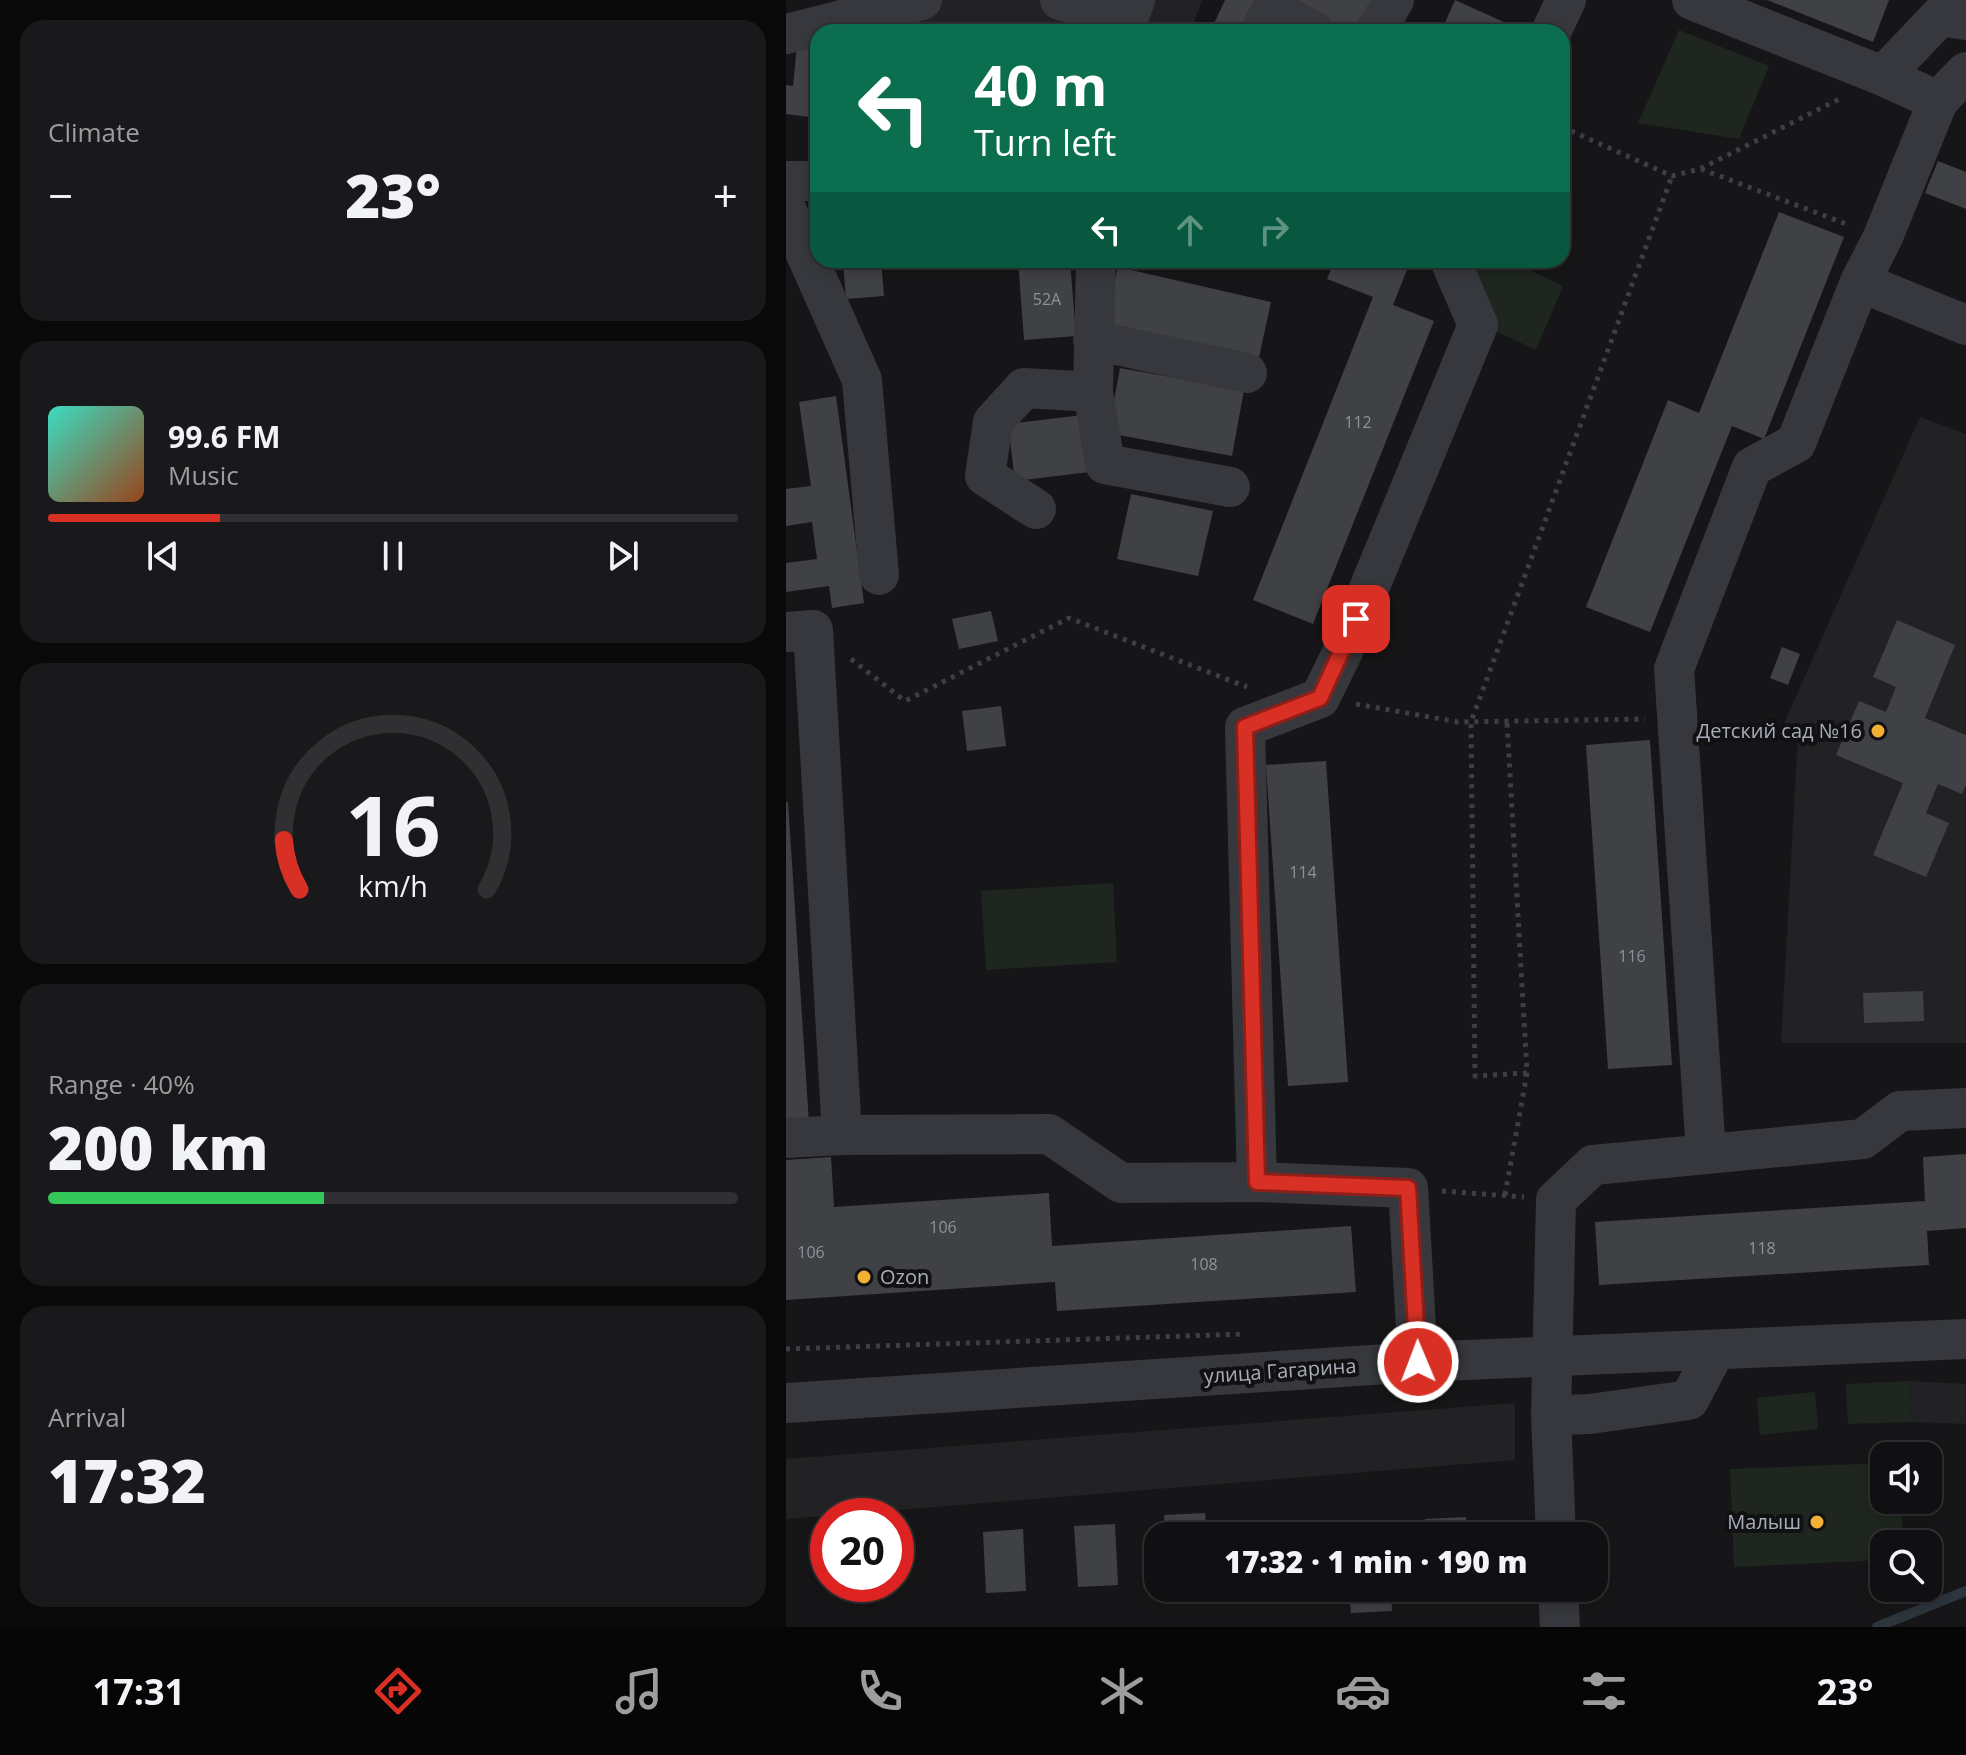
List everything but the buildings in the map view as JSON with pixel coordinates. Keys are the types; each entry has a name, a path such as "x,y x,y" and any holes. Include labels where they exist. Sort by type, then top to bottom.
{"street":[{"path":"826,24 922,0"},
{"path":"1060,0 1128,19 1135,0"},
{"path":"1380,24 1394,0"},
{"path":"1555,24 1566,0"},
{"path":"1692,0 1938,101"},
{"path":"1269,13 1296,24"},
{"path":"1883,76 1940,16 1966,20"},
{"path":"786,34 810,28"},
{"path":"1706,1153 1674,669 1752,467 1796,443 1860,282 1883,237 1938,101 1966,72"},
{"path":"786,181 810,181"},
{"path":"786,209 810,263"},
{"path":"812,268 862,380 879,575"},
{"path":"1096,268 1093,392 1105,464 1230,487"},
{"path":"1257,1182 1245,727 1307,702 1344,649 1478,325 1453,268"},
{"path":"1860,282 1966,325"},
{"path":"1093,340 1247,373"},
{"path":"1036,509 985,476 993,422 1024,388 1093,392"},
{"path":"799,631 842,1135"},
{"path":"1555,1522 1551,1415 1556,1200 1593,1165 1863,1139 1900,1111 1966,1108"},
{"path":"786,1138 1049,1134 1121,1183 1257,1182 1408,1188 1418,1362"},
{"name":"улица Гагарина","path":"786,1403 1418,1362 1966,1339"},
{"path":"1551,1415 1590,1414 1689,1400 1715,1351"},
{"path":"1559,1602 1560,1627"}],"path":[{"path":"1570,131 1672,176 1700,169 1883,76"},
{"path":"1700,169 1883,237"},
{"path":"1527,1073 1475,1076 1471,722 1672,176"},
{"path":"799,631 905,701 1069,618 1307,702 1471,722 1678,718"},
{"path":"1408,1188 1505,1195 1527,1073 1507,722"}],"shaded area":[{"path":"834,0 1202,0 1193,24 836,24"},
{"path":"1679,30 1769,66 1739,139 1638,123"},
{"path":"1468,268 1525,268 1563,286 1536,350 1493,330"},
{"name":"Детский сад №16","path":"1920,417 1966,434 1966,1043 1781,1043 1798,735 1782,728"},
{"path":"1113,883 1117,962 986,970 981,891"},
{"path":"1909,1381 1966,1384 1966,1424 1911,1422"},
{"path":"1909,1381 1911,1422 1848,1424 1846,1384"},
{"path":"1815,1392 1818,1429 1760,1435 1757,1398"},
{"path":"1515,1403 1515,1460 914,1509 914,1498 810,1498 810,1517 786,1519 786,1459"},
{"name":"Малыш","path":"1870,1464 1870,1514 1902,1514 1902,1530 1870,1530 1870,1561 1734,1567 1730,1469"}],"waterway":[{"path":"1877,1627 1966,1591"}],"place":[{"name":"Детский сад №16","path":"1878,731"},
{"name":"Ozon","path":"864,1277"},
{"name":"Малыш","path":"1817,1522"}],"route":[{"path":"1356,619 1320,698 1245,727 1257,1182 1408,1188 1418,1362"}]}
